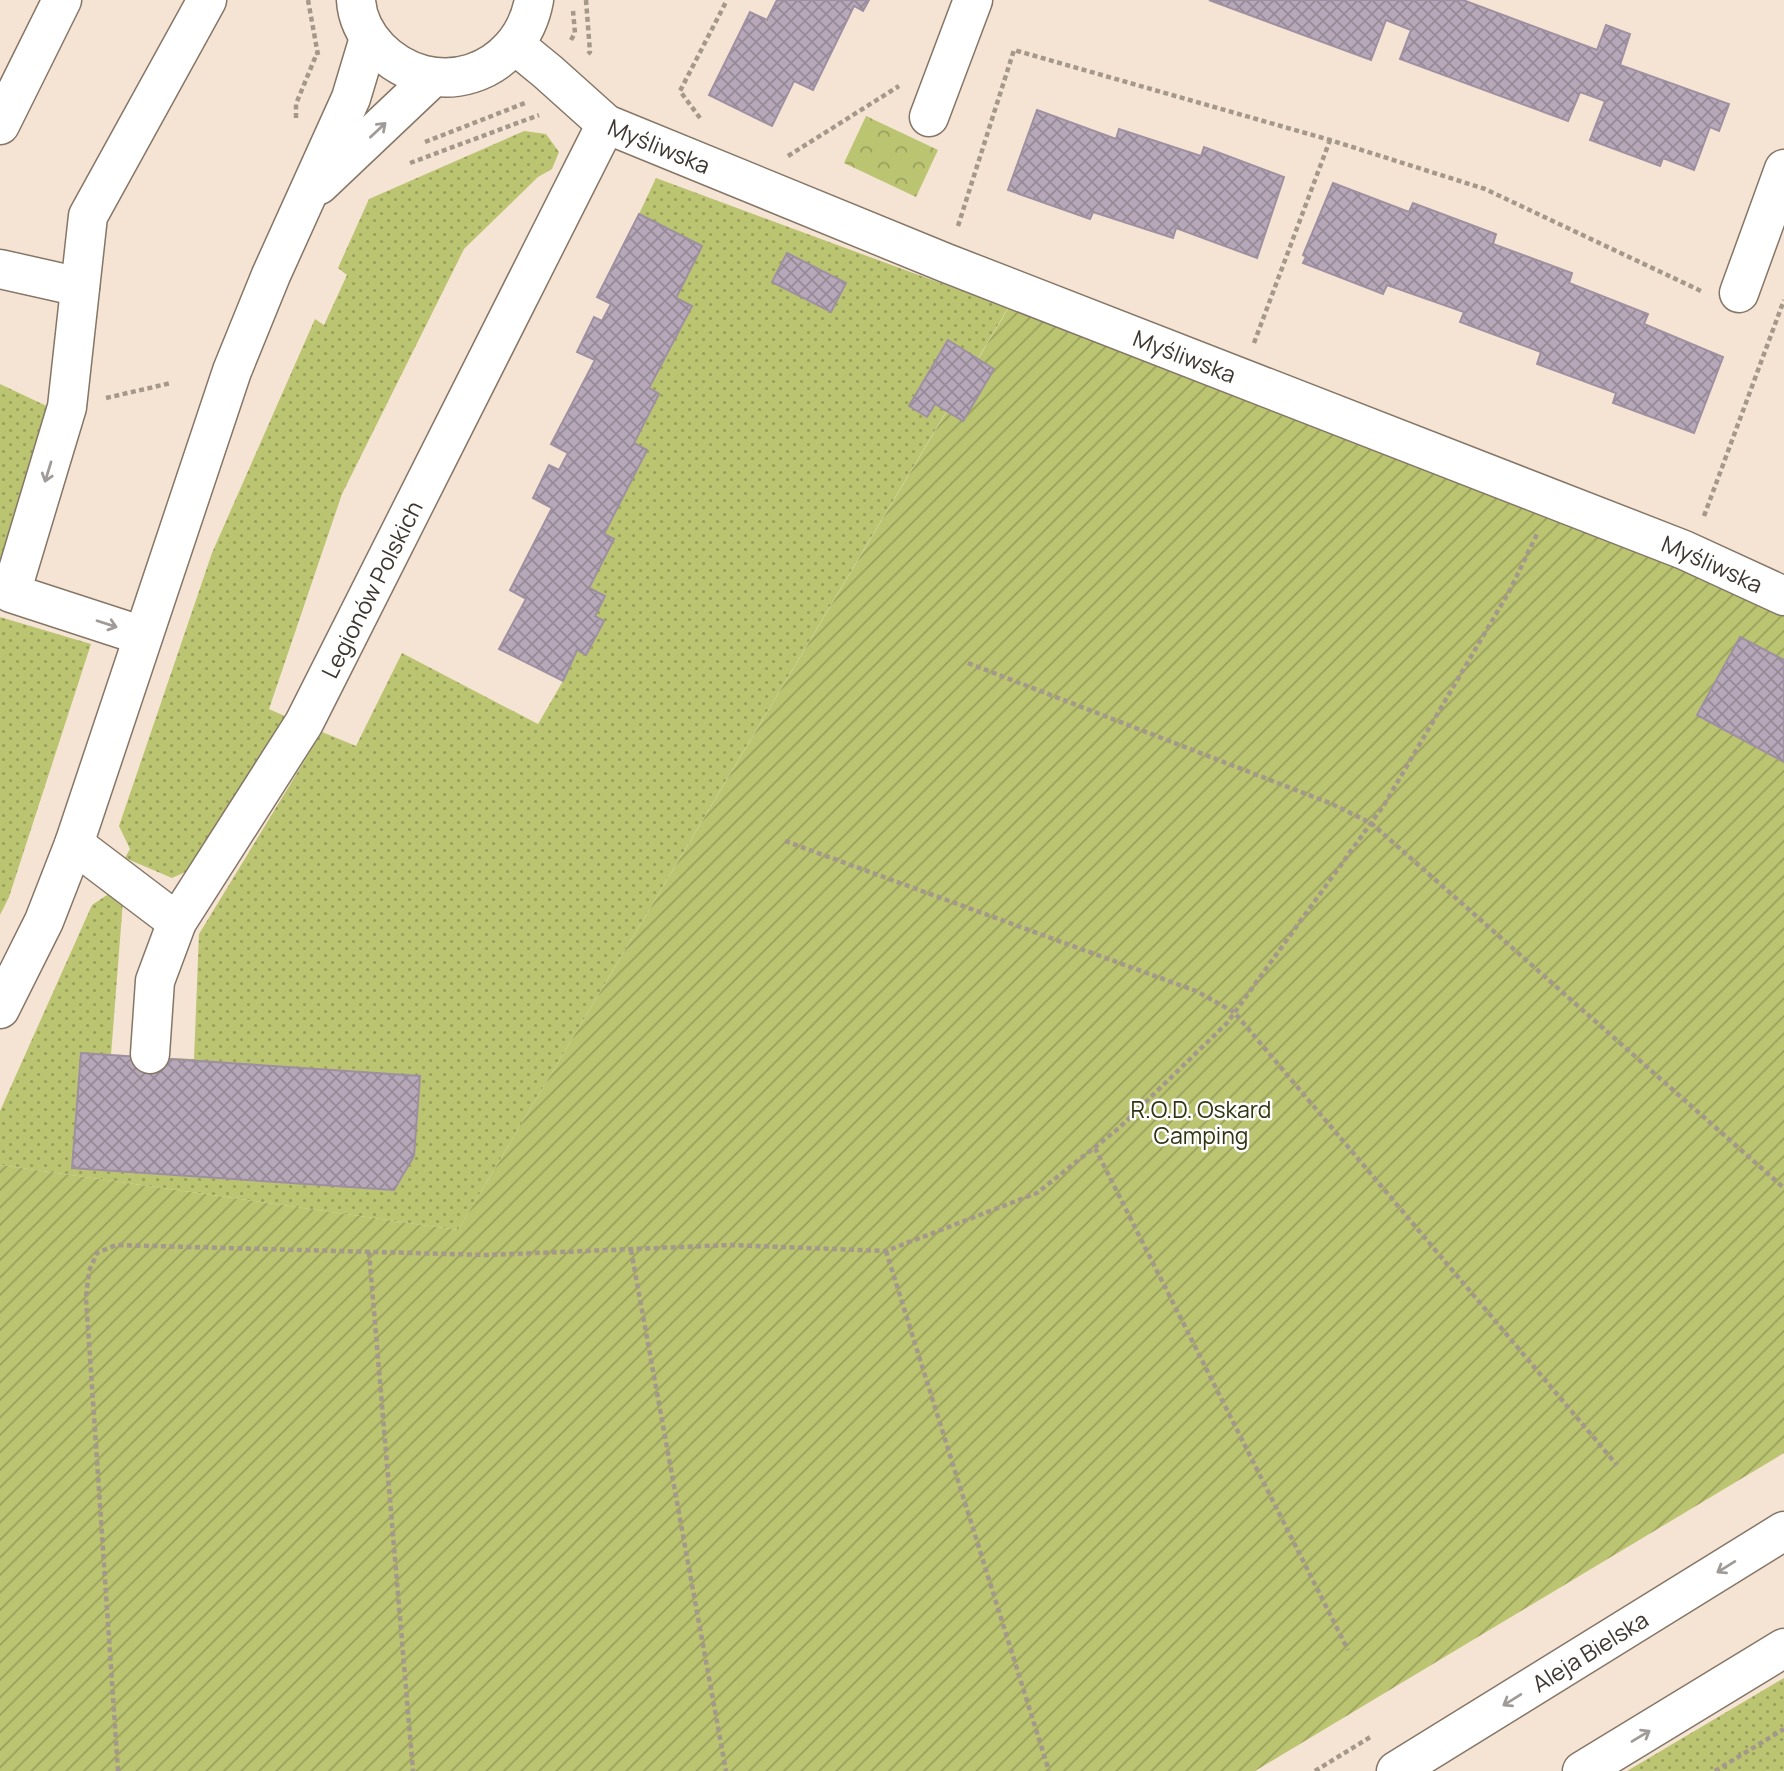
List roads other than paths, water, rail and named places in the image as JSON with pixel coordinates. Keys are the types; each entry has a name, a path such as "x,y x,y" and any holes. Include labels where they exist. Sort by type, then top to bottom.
{"street":[{"path":"0,125 62,0"},
{"path":"143,636 11,593 67,407 88,216 206,0"},
{"path":"356,0 356,9 369,38 390,60 411,72 433,77 464,76 492,65 527,21"},
{"path":"929,117 973,0"},
{"name":"Myśliwska","path":"527,21 559,56 598,117 747,182 946,263 1691,553 1784,596"},
{"path":"0,1009 44,921 74,844 251,320 351,98 369,38"},
{"path":"310,193 433,77"},
{"name":"Legionów Polskich","path":"150,1054 155,981 177,922 304,723 598,117"},
{"path":"1738,303 1784,169"},
{"path":"0,269 80,287"},
{"path":"74,844 177,922"},
{"name":"Aleja Bielska","path":"1396,1771 1784,1531"},
{"path":"1582,1771 1784,1648"}],"park label":[{"name":"R.O.D. Oskard Camping","path":"1201,1122"}]}
